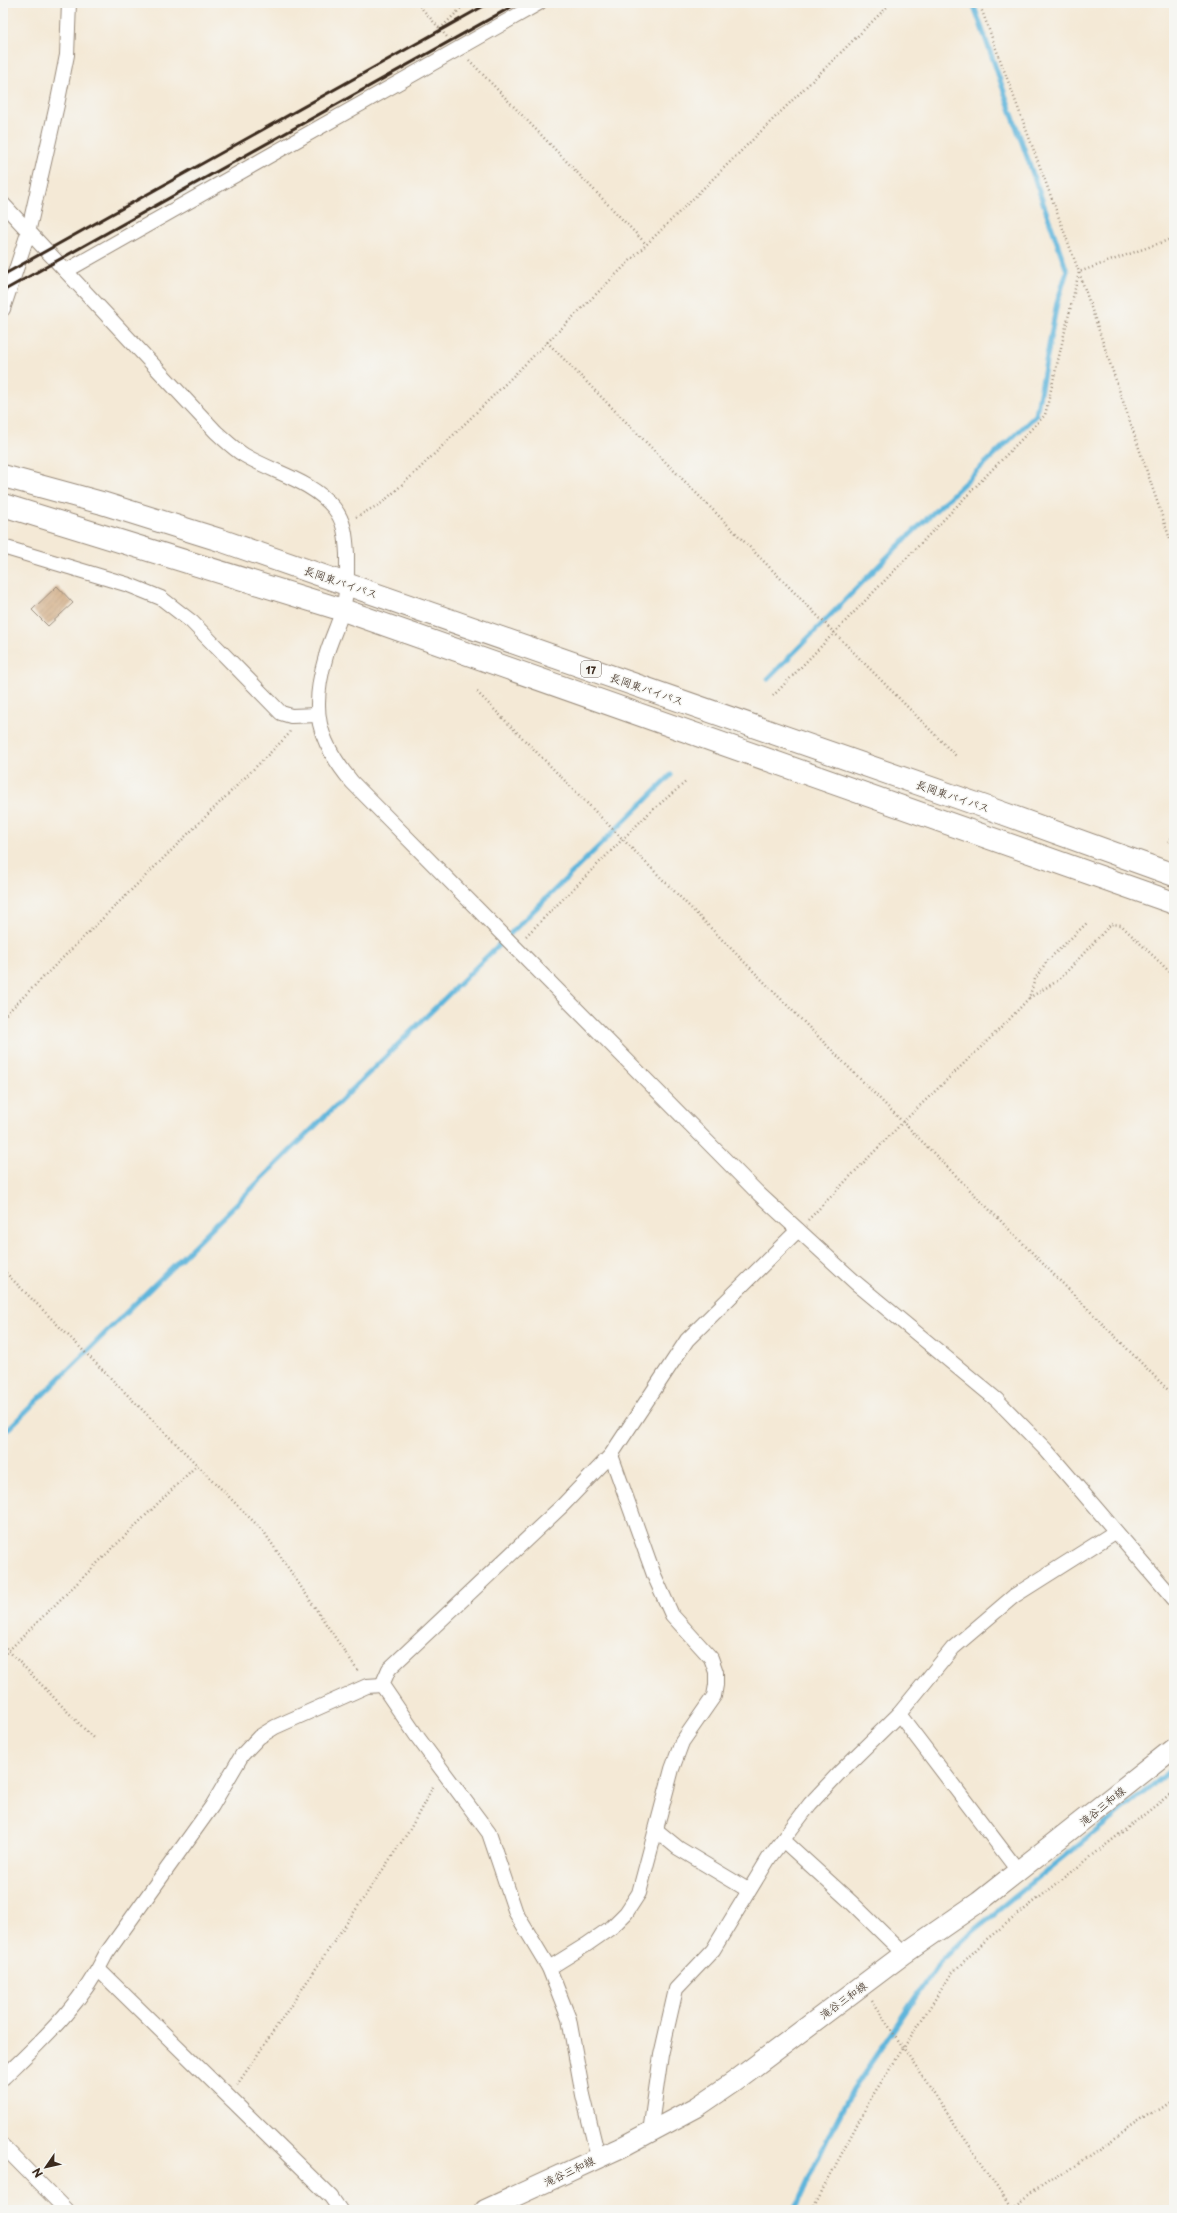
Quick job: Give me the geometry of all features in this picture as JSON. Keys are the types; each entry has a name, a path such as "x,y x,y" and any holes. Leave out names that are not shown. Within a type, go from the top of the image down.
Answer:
{"highway":[{"name":"長岡東バイパス","path":"3,476 102,504 212,538 347,584 1174,875"},
{"name":"17","path":"3,505 342,610 1174,903"}],"main road":[{"name":"滝谷三和線","path":"493,2208 650,2132 696,2107 728,2085 904,1954 1019,1872 1174,1748"}],"street":[{"path":"3,309 28,233 58,105 67,55 68,3"},
{"path":"66,271 539,3"},
{"path":"3,204 28,233 66,271 216,432 244,455 300,481 315,491 335,509 346,533 347,584 342,610 326,656 320,680 317,703 318,715 324,740 335,761 352,782 798,1230 856,1283 997,1400 1046,1450 1174,1599"},
{"path":"3,547 129,585 161,598 192,622 281,713 292,716 318,715"},
{"path":"382,1685 389,1669 562,1506 611,1455 687,1340 798,1230"},
{"path":"549,1968 586,1946 612,1927 626,1913 639,1892 672,1769 682,1742 714,1696 716,1672 711,1658 672,1615 654,1575 611,1455"},
{"path":"650,2132 661,2055 676,1989 713,1950 748,1890 810,1804 835,1777 899,1714 953,1648 1014,1596 1116,1532"},
{"path":"3,2078 65,2016 99,1970 106,1954 212,1806 242,1755 259,1737 275,1727 367,1686 382,1685"},
{"path":"382,1685 416,1735 489,1833 516,1913 549,1968 569,2019 574,2037 583,2095 598,2157"},
{"path":"899,1714 1019,1872"},
{"path":"656,1830 678,1848 748,1890"},
{"path":"783,1840 852,1903 904,1954"},
{"path":"99,1970 331,2197 340,2210"},
{"path":"3,2146 66,2210"}],"path":[{"path":"416,3 440,29 466,3"},
{"path":"343,526 382,503 437,451 891,3"},
{"path":"979,3 1079,272 1174,551"},
{"path":"458,48 646,244"},
{"path":"1079,272 1174,238"},
{"path":"773,696 1045,415 1079,272"},
{"path":"546,342 957,757"},
{"path":"477,692 1174,1396"},
{"path":"3,1017 289,734 292,716"},
{"path":"516,947 649,813 687,781"},
{"path":"1168,842 1174,836"},
{"path":"1029,998 1035,979 1047,961 1088,922"},
{"path":"798,1230 903,1122 1006,1023 1029,998 1059,980 1111,924 1121,925 1174,976"},
{"path":"3,1270 264,1532 367,1686"},
{"path":"3,1656 196,1465"},
{"path":"3,1645 94,1739"},
{"path":"228,2096 409,1831 442,1768"},
{"path":"812,2210 853,2130 903,2048 952,1973 982,1944 1174,1791"},
{"path":"862,1986 886,2024 1012,2209 1174,2098"}],"building":[{"path":"57,586 73,603 48,626 32,610"}],"waterway":[{"path":"768,679 896,548 1036,415 1057,303 1067,271 973,3"},
{"path":"3,1434 671,775"},
{"path":"794,2210 831,2131 853,2089 938,1964 974,1930 1174,1768"}],"railway":[{"path":"3,275 489,3"},
{"path":"3,291 518,3"}]}
